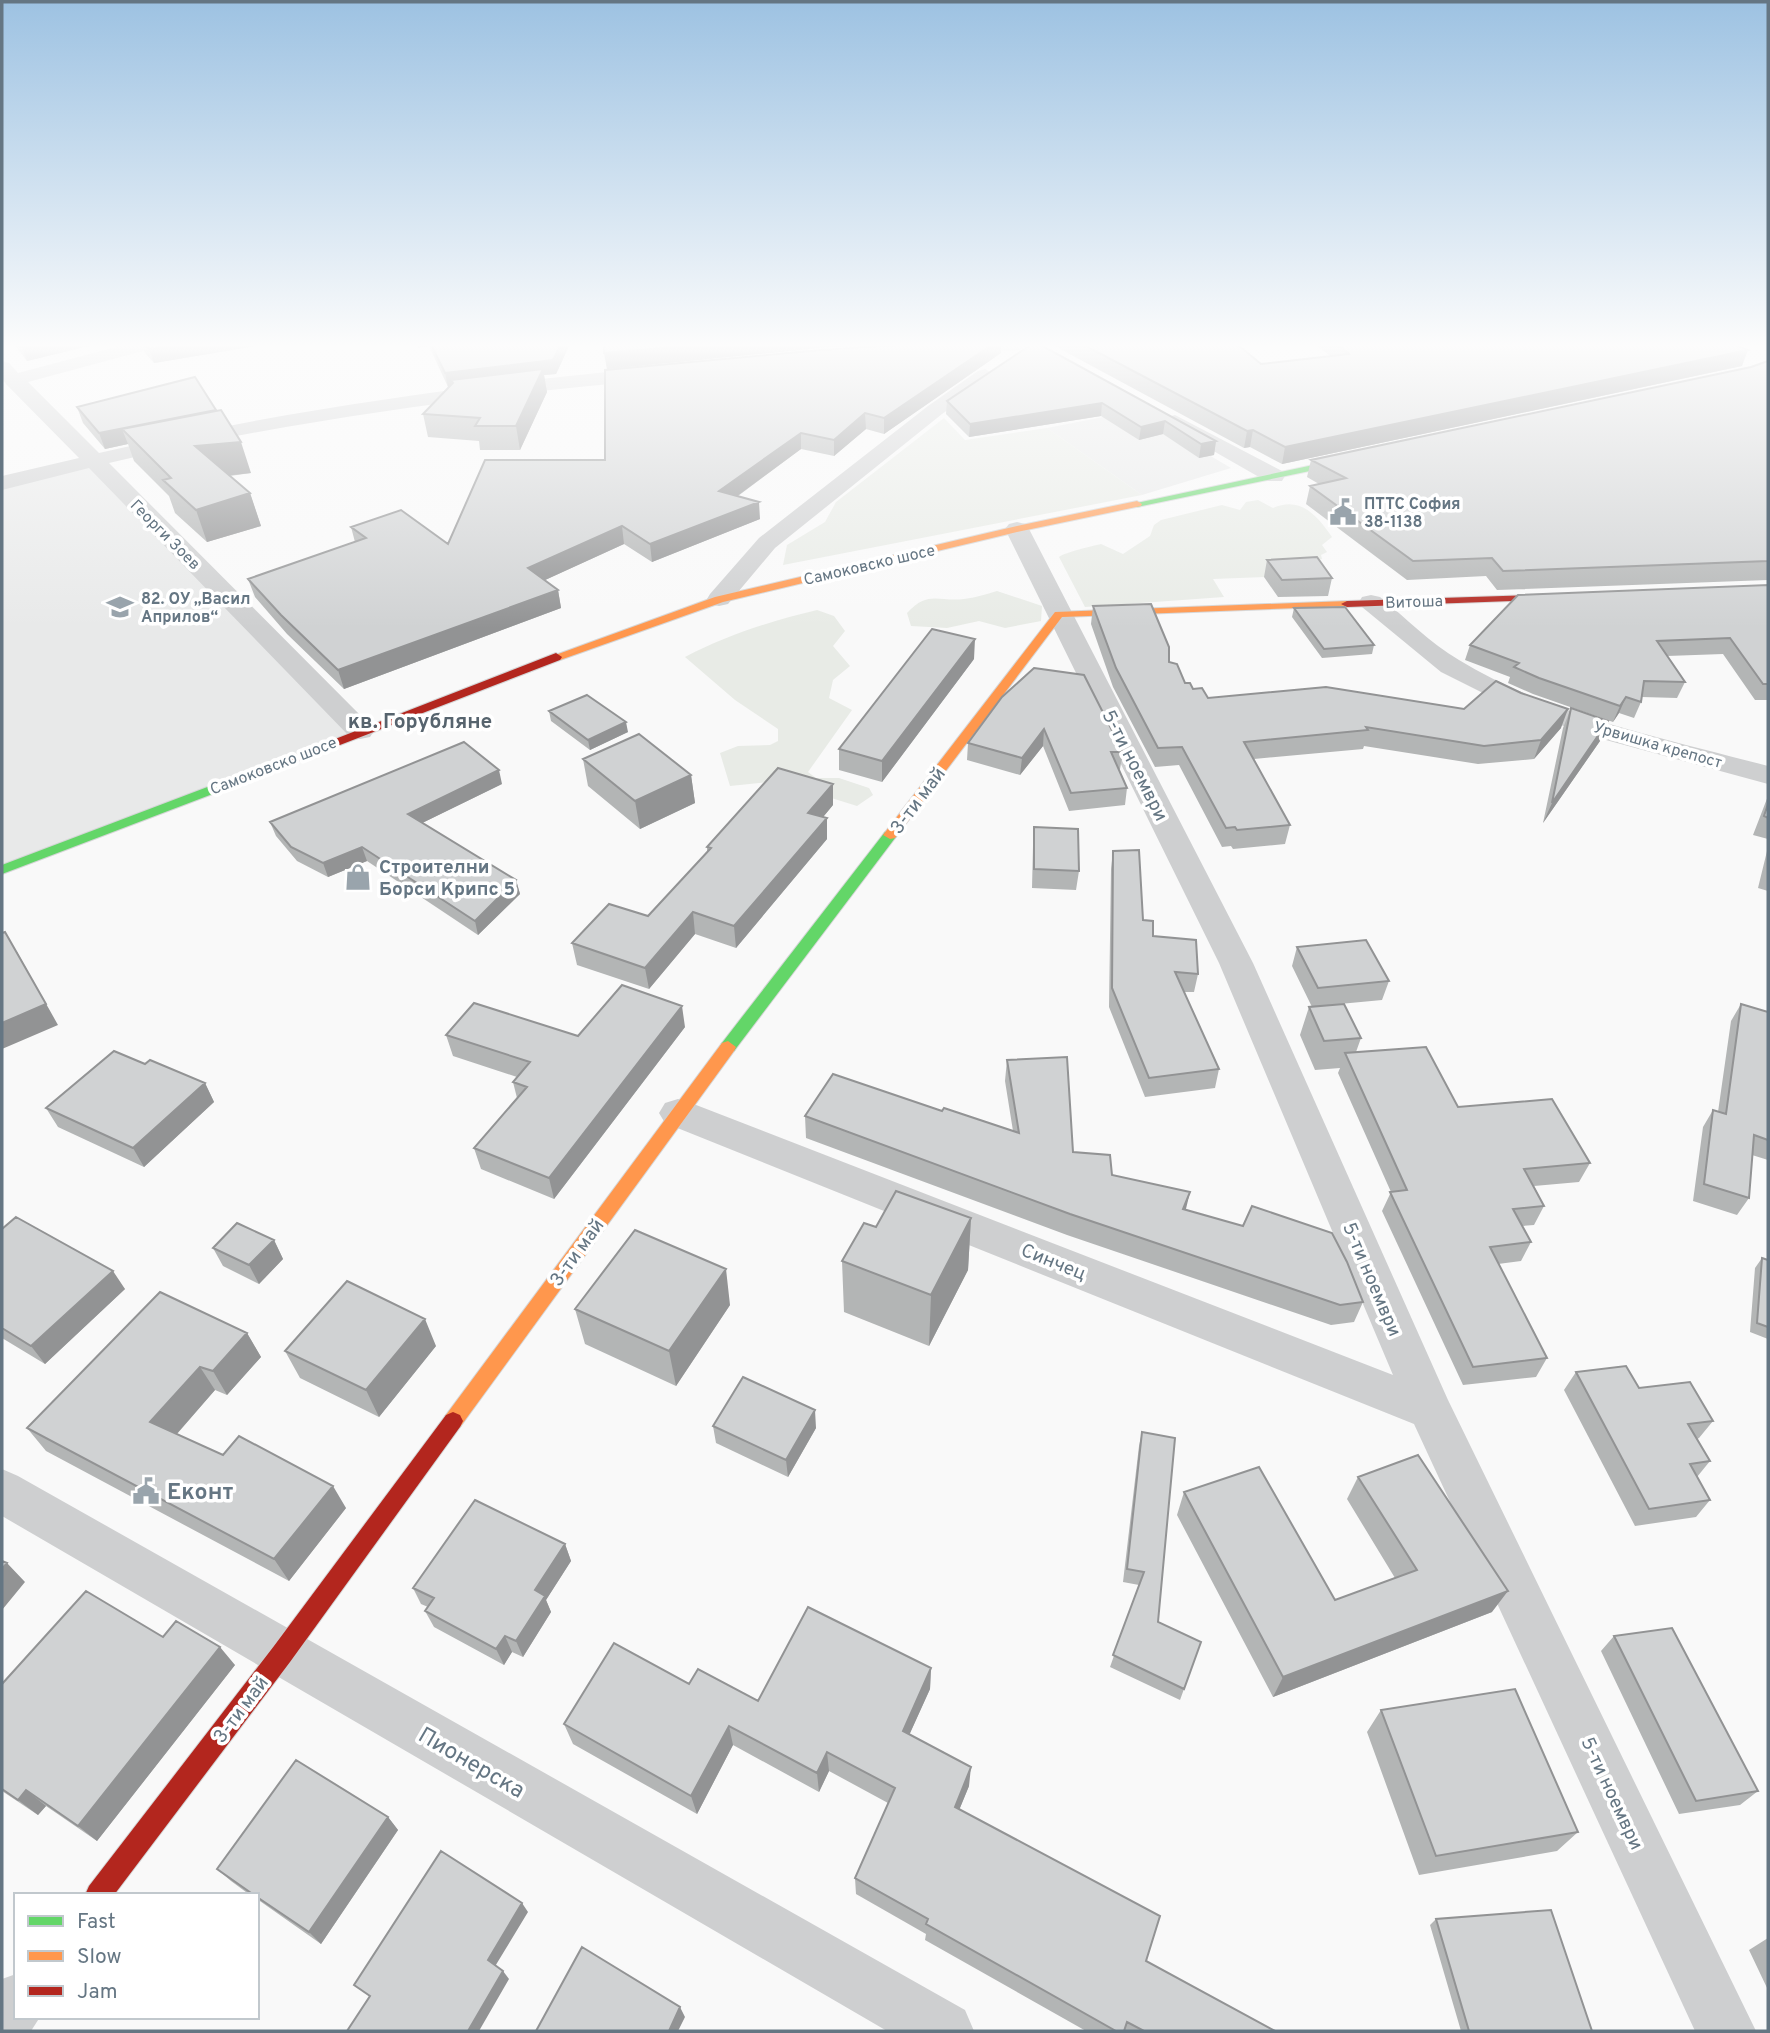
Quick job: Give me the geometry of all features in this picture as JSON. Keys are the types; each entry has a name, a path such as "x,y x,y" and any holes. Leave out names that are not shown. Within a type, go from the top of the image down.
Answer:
{"street":[{"name":"Георги Зоев","path":"72,439 360,731"},
{"path":"2,483 93,460 198,439"},
{"path":"719,599 767,542 898,439"},
{"path":"1207,439 1274,476"},
{"name":"Самоковско шосе","path":"2,870 360,731 719,599 1017,529 1375,455"},
{"name":"5-ти ноември","path":"1017,529 1236,963 1430,1410 1727,2031"},
{"name":"Витоша","path":"1059,614 1576,596"},
{"name":"Урвишка крепост","path":"1371,602 1449,665 1512,699 1602,729 1768,775"},
{"name":"3-ти май","path":"100,1893 282,1654 678,1113 1059,614"},
{"name":"Синчец","path":"678,1113 1430,1410"},
{"name":"Пионерска","path":"2,1491 282,1654 944,2031"},
{"path":"2,2022 14,2006"}],"shaded area":[{"path":"917,439 1062,439 1142,495 783,565 787,545 825,522 836,502"},
{"path":"1062,439 1181,439 1231,468 1142,495"},
{"name":"82. ОУ „Васил Априлов“","path":"93,460 360,731 2,870 2,483"},
{"path":"1258,500 1273,508 1292,504 1300,506 1320,522 1332,537 1322,545 1327,552 1321,555 1322,559 1313,561 1321,575 1213,579 1224,597 1085,607 1059,557 1101,544 1123,554 1150,536 1154,525 1161,520 1222,505 1240,510 1246,502"},
{"path":"997,591 1042,606 1041,621 1005,628 979,621 947,628 911,626 907,613 927,599 955,600"},
{"path":"817,610 834,616 845,631 833,646 850,666 833,680 829,698 852,710 808,772 816,778 839,778 869,788 873,795 857,806 777,781 730,786 720,753 738,746 770,745 778,741 778,729 735,700 685,657 750,629"}],"building":[{"path":"132,439 239,439 241,442 195,446 250,493 196,510 163,480 171,478"},
{"path":"605,439 793,439 719,491 759,502 650,544 622,526 528,568 558,590 338,670 248,579 366,538 351,527 401,510 448,544 485,460 605,460"},
{"path":"1193,439 1216,441 1201,444"},
{"path":"1270,439 1324,439 1285,447"},
{"path":"1411,439 1768,439 1768,561 1503,571 1492,558 1413,561 1310,486 1346,478 1311,460"},
{"path":"1317,557 1332,578 1282,580 1267,560"},
{"path":"1768,585 1768,684 1763,684 1730,638 1657,641 1685,682 1644,681 1641,702 1626,697 1620,706 1539,678 1514,667 1519,663 1470,645 1518,595"},
{"path":"1151,604 1169,647 1169,662 1177,664 1185,683 1190,683 1193,689 1202,688 1208,698 1326,687 1464,709 1496,681 1521,693 1568,709 1541,740 1484,746 1366,727 1368,730 1244,742 1290,825 1237,830 1235,827 1226,828 1182,747 1158,748 1116,668 1093,606"},
{"path":"1345,607 1374,645 1324,649 1294,608"},
{"path":"932,629 975,639 882,761 839,749"},
{"path":"1034,668 1084,675 1123,752 1111,752 1127,788 1071,793 1044,729 1022,758 968,743 1002,697"},
{"path":"587,695 626,722 588,740 549,711"},
{"path":"1571,708 1608,721 1552,803"},
{"path":"639,734 691,775 635,801 583,759"},
{"path":"464,742 499,770 408,814 516,880 475,921 362,847 323,863 291,847 270,822"},
{"path":"778,768 833,784 808,813 827,818 734,926 693,912 645,968 572,943 609,904 648,916 711,848 707,847"},
{"path":"1034,827 1078,829 1079,871 1034,869"},
{"path":"1139,850 1143,920 1153,921 1153,936 1196,940 1198,974 1175,972 1219,1069 1149,1078 1112,988 1113,851"},
{"path":"5,932 46,1004 2,1023 2,933"},
{"path":"1366,940 1389,981 1318,988 1297,947"},
{"path":"622,985 682,1006 549,1178 474,1148 527,1087 513,1082 530,1062 446,1035 474,1003 578,1036"},
{"path":"1344,1004 1361,1038 1324,1041 1309,1007"},
{"path":"1741,1004 1768,1012 1768,1140 1754,1135 1749,1198 1704,1184 1713,1110 1726,1114"},
{"path":"1426,1047 1458,1107 1552,1099 1590,1163 1524,1169 1544,1206 1513,1209 1531,1242 1490,1247 1547,1358 1473,1367 1390,1192 1407,1190 1345,1053"},
{"path":"114,1051 145,1064 150,1060 205,1083 133,1148 46,1108"},
{"path":"1067,1057 1073,1152 1110,1155 1112,1175 1190,1192 1183,1209 1243,1226 1252,1206 1332,1233 1363,1302 1340,1305 1070,1214 805,1116 833,1074 942,1111 944,1108 1019,1133 1007,1060"},
{"path":"896,1191 971,1218 931,1295 842,1261 864,1223 876,1227"},
{"path":"16,1217 113,1271 31,1346 2,1328 2,1229"},
{"path":"237,1223 274,1240 249,1265 213,1248"},
{"path":"635,1230 726,1269 669,1351 575,1309"},
{"path":"1762,1258 1768,1260 1768,1327 1757,1323"},
{"path":"347,1281 425,1319 366,1390 285,1351"},
{"path":"160,1292 247,1333 213,1371 200,1367 150,1422 223,1455 239,1436 333,1486 274,1559 27,1428"},
{"path":"1626,1366 1639,1388 1690,1382 1713,1421 1688,1424 1710,1461 1690,1464 1710,1500 1649,1509 1576,1372"},
{"path":"743,1377 815,1410 786,1460 713,1426"},
{"path":"1142,1432 1175,1438 1158,1622 1201,1642 1184,1689 1113,1655 1144,1572 1127,1569"},
{"path":"1418,1455 1508,1591 1283,1677 1184,1492 1259,1467 1335,1600 1417,1570 1358,1477"},
{"path":"475,1500 565,1544 535,1590 545,1596 516,1641 505,1636 496,1649 425,1611 434,1598 413,1588"},
{"path":"86,1591 163,1637 176,1621 220,1647 78,1826 26,1790 18,1800 2,1789 2,1684"},
{"path":"808,1607 931,1668 903,1731 971,1767 955,1807 1160,1916 1146,1961 1275,2031 1144,2031 1127,2022 1124,2031 1116,2031 926,1924 928,1919 855,1878 895,1788 827,1752 817,1773 729,1726 691,1796 564,1724 614,1643 689,1684 698,1669 758,1701"},
{"path":"1672,1628 1758,1791 1696,1801 1614,1636"},
{"path":"1515,1689 1578,1832 1436,1856 1381,1710"},
{"path":"296,1760 388,1817 309,1932 259,1898 259,1893 251,1893 217,1869"},
{"path":"441,1851 522,1903 488,1960 503,1971 468,2031 347,2031 370,1996 354,1985"},
{"path":"1551,1910 1592,2031 1469,2031 1436,1919"},
{"path":"582,1947 680,2007 669,2031 536,2031"}],"traffic: fast":[{"path":"1137,504 1360,458"},
{"path":"2,870 247,776"},
{"path":"728,1047 890,835"}],"traffic: slow":[{"path":"556,657 719,599 1017,529 1137,504"},
{"path":"890,835 1059,614 1347,604"},
{"path":"453,1421 728,1047"}],"traffic: jam":[{"path":"1347,604 1566,597"},
{"path":"247,776 556,657"},
{"path":"100,1893 282,1654 453,1421"}],"place":[{"name":"ПТТС София 38-1138","path":"1343,512"},
{"name":"82. ОУ „Васил Априлов“","path":"120,607"},
{"name":"Строителни Борси Крипс 5","path":"358,877"},
{"name":"Еконт","path":"146,1491"}],"district":[{"name":"кв. Горубляне","path":"420,721"}]}
